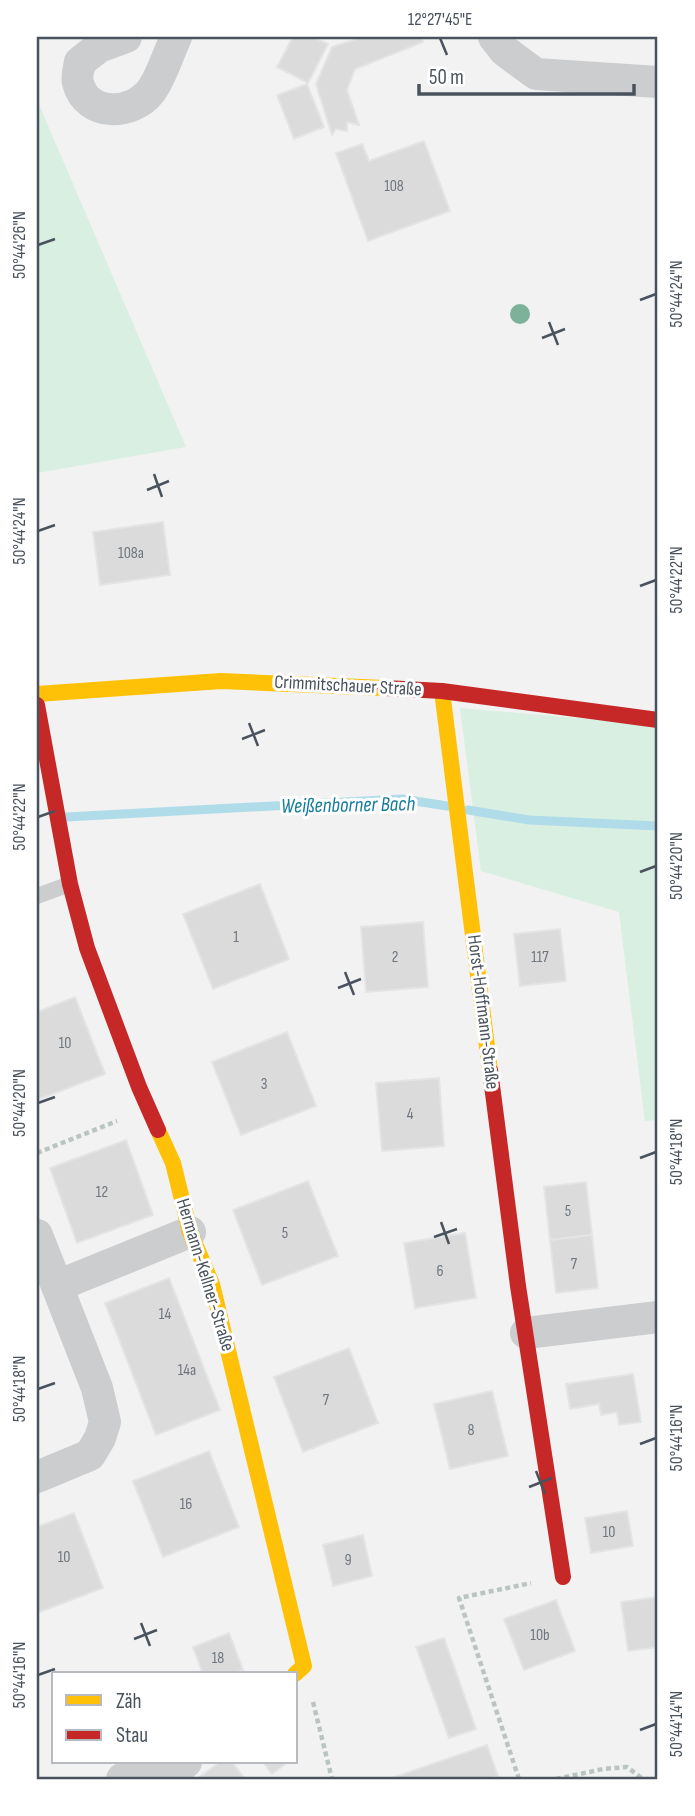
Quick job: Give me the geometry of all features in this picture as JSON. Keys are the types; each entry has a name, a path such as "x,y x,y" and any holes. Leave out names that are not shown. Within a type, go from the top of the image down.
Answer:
{"street":[{"path":"126,37 99,47 80,62 77,81 87,100 106,110 128,108 151,92 176,37"},
{"path":"494,37 505,51 536,74 658,82"},
{"name":"Crimmitschauer Straße","path":"37,694 220,681 442,691 658,720"},
{"name":"Horst-Hoffmann-Straße","path":"442,691 518,1286 562,1577"},
{"name":"Hermann-Kellner-Straße","path":"37,705 69,884 87,948 148,1108 173,1163 190,1232 212,1284 300,1670"},
{"path":"57,1286 190,1232"},
{"path":"37,1235 97,1388 105,1422 90,1455 37,1477"},
{"path":"526,1333 658,1317"},
{"path":"122,1779 171,1773 183,1764"}],"lane":[{"path":"37,896 69,884"}],"path":[{"path":"37,1153 148,1108"},
{"path":"519,1779 459,1598 562,1577"},
{"path":"300,1670 332,1779"},
{"path":"556,1779 627,1767 643,1779"}],"green space":[{"path":"37,100 186,447 37,473"},
{"path":"460,708 658,725 658,1120 645,1121 619,912 481,871"}],"building":[{"path":"293,37 313,37 328,44 308,83 277,67"},
{"path":"362,37 421,37 423,42 355,69 347,90 359,125 347,122 347,131 336,129 332,135 316,84 332,47"},
{"path":"307,84 324,127 294,139 277,95"},
{"path":"424,141 450,211 368,241 336,153 362,144 369,161"},
{"path":"163,522 170,575 100,585 93,532"},
{"path":"260,884 289,959 213,989 183,914"},
{"path":"423,922 428,987 366,992 361,927"},
{"path":"560,929 566,981 520,986 514,934"},
{"path":"75,997 105,1074 37,1100 37,1012"},
{"path":"287,1032 316,1106 241,1135 212,1062"},
{"path":"439,1078 444,1146 382,1151 376,1083"},
{"path":"126,1140 153,1215 77,1243 50,1168"},
{"path":"308,1181 338,1256 262,1285 233,1210"},
{"path":"586,1182 592,1235 550,1240 544,1187"},
{"path":"465,1233 476,1298 415,1308 404,1243"},
{"path":"592,1235 598,1288 556,1293 550,1240"},
{"path":"169,1278 220,1410 156,1435 105,1303"},
{"path":"349,1348 378,1423 303,1452 274,1377"},
{"path":"633,1374 641,1422 619,1425 617,1412 601,1415 599,1404 570,1409 566,1384"},
{"path":"492,1391 508,1456 450,1469 434,1404"},
{"path":"209,1451 239,1527 163,1557 133,1481"},
{"path":"627,1511 633,1546 591,1553 585,1518"},
{"path":"74,1513 103,1588 37,1613 37,1527"},
{"path":"363,1535 372,1576 333,1586 323,1545"},
{"path":"658,1597 658,1647 628,1651 621,1602"},
{"path":"556,1600 575,1651 524,1670 504,1619"},
{"path":"229,1633 243,1670 202,1672 193,1647"},
{"path":"444,1638 476,1729 449,1738 416,1647"},
{"path":"487,1745 498,1776 489,1779 389,1779"},
{"path":"217,1764 234,1764 245,1779 197,1779"},
{"path":"264,1764 285,1764 272,1774"}],"waterway":[{"name":"Weißenborner Bach","path":"66,817 402,799 447,806"},
{"name":"Weißenborner Bach","path":"468,810 529,820 658,826"}],"traffic: slow":[{"path":"37,694 221,681 385,688"},
{"path":"442,691 490,1070"},
{"path":"158,1130 173,1163 190,1232 212,1284 304,1666 297,1672"}],"traffic: jam":[{"path":"385,688 442,691 658,720"},
{"path":"37,705 70,884 87,948 158,1130"},
{"path":"490,1070 518,1286 563,1577"}]}
